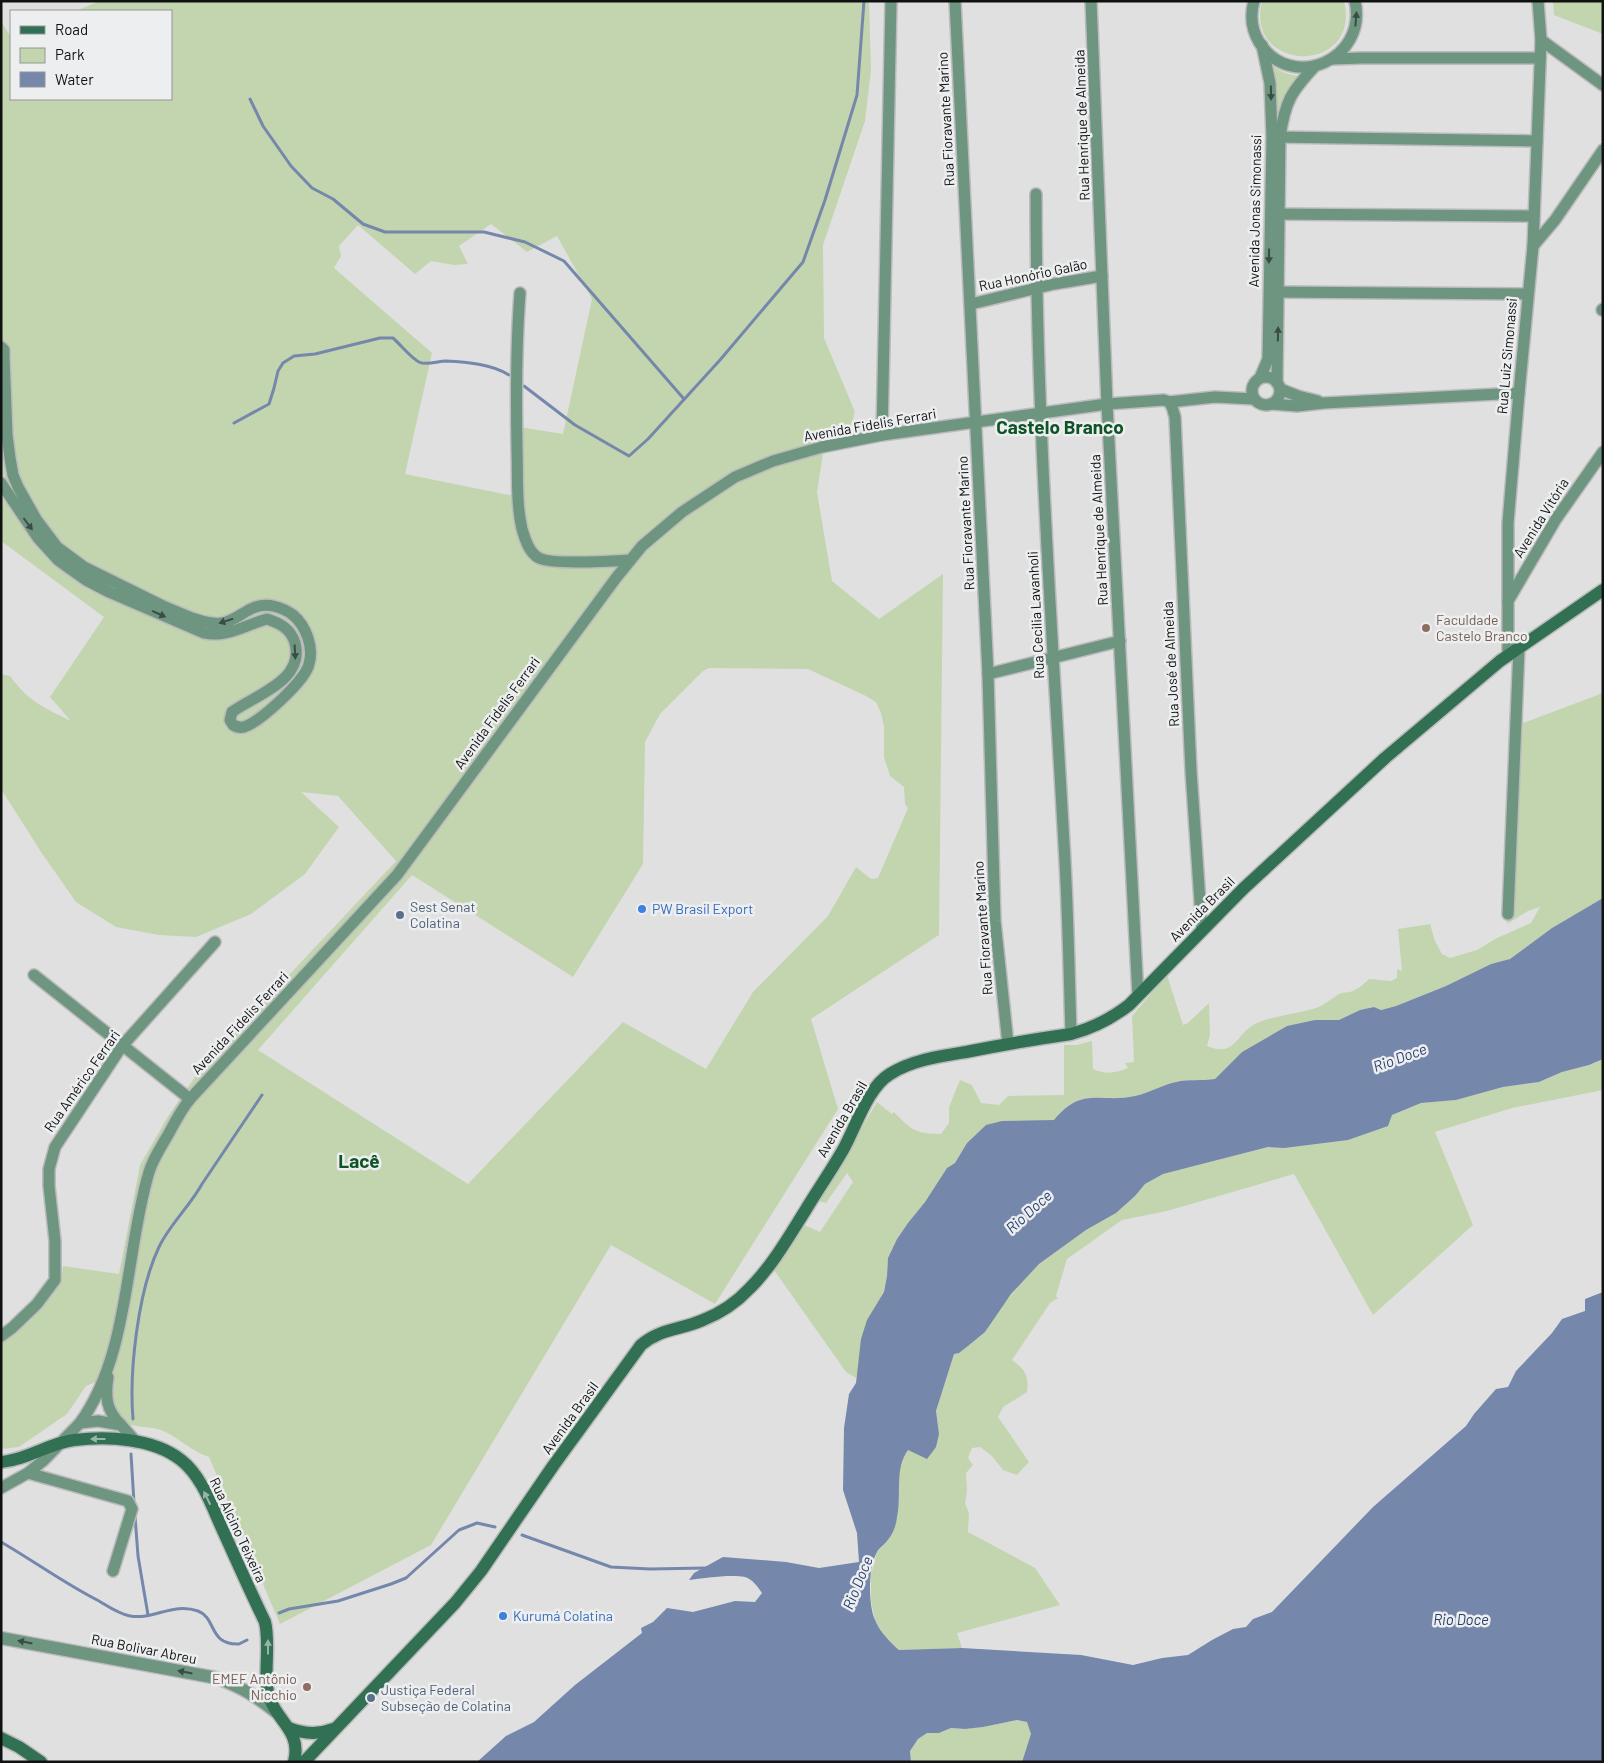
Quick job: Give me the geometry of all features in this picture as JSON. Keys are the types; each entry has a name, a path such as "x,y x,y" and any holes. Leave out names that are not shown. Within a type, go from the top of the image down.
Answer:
{"main road":[{"name":"Avenida Brasil","path":"304,1762 455,1603 481,1571 553,1466 641,1344 651,1336 702,1321 729,1307 762,1275 782,1247 843,1150 862,1111 884,1078 903,1067 931,1059 1071,1034 1110,1019 1129,1005 1243,889 1371,770 1508,656 1603,590"},
{"name":"Rua Alcino Teixeira","path":"1,1462 60,1443 97,1438 136,1442 153,1446 180,1460 198,1479 265,1622 268,1644 268,1691 276,1712"},
{"name":"Rua Bolivar Abreu","path":"276,1712 289,1728 296,1750 294,1762"},
{"path":"289,1728 298,1732 317,1734 336,1729"},
{"path":"1,1737 41,1762"}],"street":[{"name":"Rua Fioravante Marino","path":"955,1 988,674 995,921 1008,1044"},
{"name":"Rua Henrique de Almeida","path":"1091,1 1107,404 1138,996"},
{"path":"1254,1 1252,22 1257,38 1274,58 1298,67 1315,66 1332,59 1344,48 1350,41 1356,26 1355,1"},
{"name":"Rua Luiz Simonassi","path":"1508,656 1508,523 1533,246 1541,40 1538,1"},
{"path":"882,436 891,2"},
{"path":"1541,40 1603,85"},
{"path":"1350,41 1362,58"},
{"name":"Avenida Jonas Simonassi","path":"1260,378 1268,359 1273,292 1276,137 1270,83 1262,45"},
{"path":"1332,59 1540,58"},
{"name":"Avenida Jonas Simonassi","path":"1276,137 1283,113 1292,93 1315,66"},
{"path":"1276,137 1537,141"},
{"path":"1533,246 1555,220 1603,150"},
{"name":"Rua Cecilia Lavanholi","path":"1036,194 1036,289 1041,414 1052,657 1064,846 1071,1034"},
{"path":"1274,214 1534,216"},
{"name":"Rua Honório Galão","path":"971,304 1102,276"},
{"path":"1273,292 1528,294"},
{"name":"Avenida Jonas Simonassi","path":"1273,292 1279,386"},
{"path":"520,293 516,365 518,505 525,538 530,550 539,558 556,561 630,560"},
{"path":"1,346 4,350 6,458 18,487 36,519 57,547 84,567 163,606 192,618 221,623 228,622 254,607 273,606 284,609 295,617 304,628 309,645 310,663 303,677 279,702 252,724 239,728 233,725 230,720 232,712 281,682 297,659 294,641 286,627 267,619 229,633 220,635 204,634 86,580 58,560 38,538 1,483"},
{"path":"1324,402 1298,396 1279,386 1273,379 1266,377 1255,381 1251,393 1258,403 1264,405 1297,406 1324,402 1519,393"},
{"path":"1271,404 1276,401 1279,395 1279,386"},
{"name":"Avenida Fidelis Ferrari","path":"1,1488 28,1473 44,1460 80,1423 94,1403 109,1363 122,1313 135,1233 149,1170 177,1117 190,1099 397,875 535,686 642,546 682,512 735,477 796,453 853,440 1107,404 1215,397 1254,399"},
{"name":"Rua José de Almeida","path":"1166,401 1172,407 1175,417 1191,771 1202,931"},
{"name":"Avenida Vitória","path":"1507,602 1556,520 1603,452"},
{"path":"254,607 260,614 260,618 256,622"},
{"path":"988,674 1120,641"},
{"path":"1508,914 1519,648"},
{"name":"Rua Américo Ferrari","path":"1,1336 37,1304 55,1280 55,1248 49,1169 55,1147 122,1046 215,942"},
{"path":"34,975 190,1099"},
{"name":"Avenida Fidelis Ferrari","path":"109,1363 107,1402 112,1416 136,1442"},
{"path":"80,1423 98,1421 121,1425"},
{"path":"28,1473 128,1501 132,1509 114,1571"},
{"name":"Rua Bolivar Abreu","path":"1,1638 217,1678 253,1694 276,1712"}],"green space":[{"path":"100,1 869,1 871,70 865,121 823,245 824,338 855,412 849,432 823,454 817,492 832,581 879,619 943,574 939,935 811,1019 838,1109 715,1304 611,1245 431,1545 280,1624 209,1457 161,1430 131,1425 123,1421 113,1407 100,1380 86,1386 67,1414 19,1447 1,1449 1,1344 42,1308 61,1279 63,1266 119,1274 140,1165 167,1118 199,1071 396,861 338,796 301,792 339,827 305,874 251,914 196,937 159,935 116,927 76,902 41,852 1,789 1,674 10,676 37,703 71,721 50,697 104,617 1,541 1,21 10,35 10,100 172,100 172,10 78,10","holes":["491,224 527,252 557,236 592,299 563,434 513,426 519,497 405,474 432,353 334,268 341,256 339,246 358,225 415,274 431,261 454,265 468,264 459,246","709,668 808,669 876,702 884,726 884,757 890,776 904,787 905,804 908,808 878,878 871,879 856,867 828,916 753,992 706,1069 623,1022 468,1184 258,1050 412,875 573,977 643,864 645,742 660,714 703,671"]},
{"path":"1262,1 1344,1 1345,25 1336,42 1321,53 1303,56 1285,53 1270,42 1261,25"},
{"path":"1553,1 1603,1 1603,34 1554,15"},
{"path":"1270,65 1285,73 1301,77 1286,92 1275,121"},
{"path":"1603,693 1603,898 1552,928 1510,959 1491,964 1446,986 1396,1006 1380,1010 1374,1007 1360,1010 1339,1020 1287,1026 1242,1052 1215,1079 1176,1082 1140,1095 1123,1098 1083,1099 1064,1109 1054,1120 986,1125 967,1143 955,1163 947,1168 925,1202 897,1239 888,1258 884,1292 877,1305 856,1378 846,1372 774,1270 804,1225 820,1232 853,1182 847,1173 826,1203 819,1201 877,1102 892,1114 894,1112 914,1130 941,1134 949,1123 949,1107 960,1080 972,1085 981,1103 999,1105 1008,1096 1064,1095 1064,1045 1077,1045 1092,1041 1093,1069 1110,1073 1128,1068 1125,1063 1134,1062 1132,1016 1167,975 1183,1025 1188,1023 1209,1003 1210,1035 1207,1046 1224,1049 1230,1047 1244,1032 1257,1023 1319,1007 1340,993 1355,990 1369,979 1391,981 1397,978 1397,969 1402,971 1398,929 1430,924 1435,941 1442,954 1450,958 1477,950 1497,938 1531,923 1540,907 1528,911 1507,924 1523,723"},
{"path":"1603,1059 1603,1090 1512,1108 1435,1132 1473,1225 1373,1315 1294,1174 1167,1211 1122,1220 1067,1259 1056,1296 1058,1298 1050,1303 1012,1360 1027,1377 1027,1392 1003,1407 998,1417 1029,1462 1017,1475 1003,1470 992,1456 980,1447 972,1448 968,1458 973,1465 966,1473 967,1491 965,1503 969,1513 968,1532 1035,1568 1060,1605 957,1633 962,1648 899,1650 887,1640 875,1621 871,1601 871,1575 877,1552 888,1540 899,1502 899,1471 902,1459 908,1450 939,1434 936,1411 954,1353 959,1353 985,1332 999,1310 1022,1281 1039,1264 1086,1230 1116,1213 1145,1184 1163,1174 1268,1147 1284,1148 1392,1115 1421,1103 1456,1100 1503,1087 1539,1082 1562,1072"},
{"path":"1017,1720 1027,1722 1032,1734 1022,1762 911,1762 910,1751 918,1739 927,1733 939,1733 951,1728 983,1727"}],"water":[{"name":"Rio Doce","path":"1603,898 1603,1059 1562,1072 1539,1082 1503,1087 1456,1100 1421,1103 1392,1115 1388,1126 1348,1140 1284,1148 1268,1147 1163,1174 1145,1184 1116,1213 1086,1230 1039,1264 1011,1294 985,1332 959,1353 954,1354 936,1411 939,1434 936,1447 927,1459 908,1450 901,1465 896,1524 891,1536 878,1551 874,1559 870,1596 877,1624 882,1633 899,1650 962,1648 1081,1655 1133,1665 1162,1658 1188,1655 1233,1629 1246,1627 1253,1619 1272,1612 1373,1507 1466,1426 1496,1389 1508,1387 1516,1371 1552,1333 1562,1319 1585,1311 1585,1299 1603,1292 1603,1762 1022,1762 1031,1734 1027,1722 1017,1720 983,1727 951,1728 939,1733 927,1733 918,1739 910,1751 911,1762 477,1762 506,1736 534,1722 575,1685 642,1633 641,1628 653,1622 667,1608 693,1612 735,1601 755,1602 762,1593 752,1581 745,1577 725,1576 689,1580 694,1573 723,1557 786,1562 819,1568 859,1562 857,1533 843,1490 844,1428 849,1394 856,1383 861,1339 867,1320 884,1292 888,1258 897,1239 925,1202 947,1168 955,1163 967,1143 986,1125 1002,1121 1054,1120 1064,1109 1083,1099 1123,1098 1140,1095 1176,1082 1215,1079 1242,1052 1287,1026 1315,1020 1339,1020 1360,1010 1374,1007 1381,1010 1446,986 1491,964 1510,959 1552,928"}],"waterway":[{"path":"524,386 575,425 629,456 648,439 720,360 803,262 825,200 857,95 864,1"},
{"path":"250,99 263,126 291,166 312,188 333,199 363,224 385,232 484,232 525,242 564,261 684,399"},
{"path":"234,423 269,404 278,371 283,363 294,356 315,354 380,338 393,338 412,357 422,363 446,361 470,363 495,368 509,375"},
{"path":"133,1419 132,1378 140,1308 159,1247 262,1095"},
{"path":"131,1454 134,1503"},
{"path":"135,1516 138,1556 148,1615"},
{"path":"279,1613 289,1609 338,1601 391,1584 406,1578 459,1530 477,1523 495,1527"},
{"path":"522,1535 611,1567 650,1569 706,1568"},
{"path":"1,1542 122,1614 139,1617 172,1610 189,1609 204,1614 217,1636 222,1640 239,1644 247,1640"}],"place":[{"name":"Faculdade Castelo Branco","path":"1426,628"},
{"name":"PW Brasil Export","path":"642,909"},
{"name":"Sest Senat Colatina","path":"400,915"},
{"name":"Kurumá Colatina","path":"503,1616"},
{"name":"EMEF Antônio Nicchio","path":"307,1687"},
{"name":"Justiça Federal Subseção de Colatina","path":"371,1698"}],"district":[{"name":"Castelo Branco","path":"1060,427"},
{"name":"Lacê","path":"359,1161"}]}
